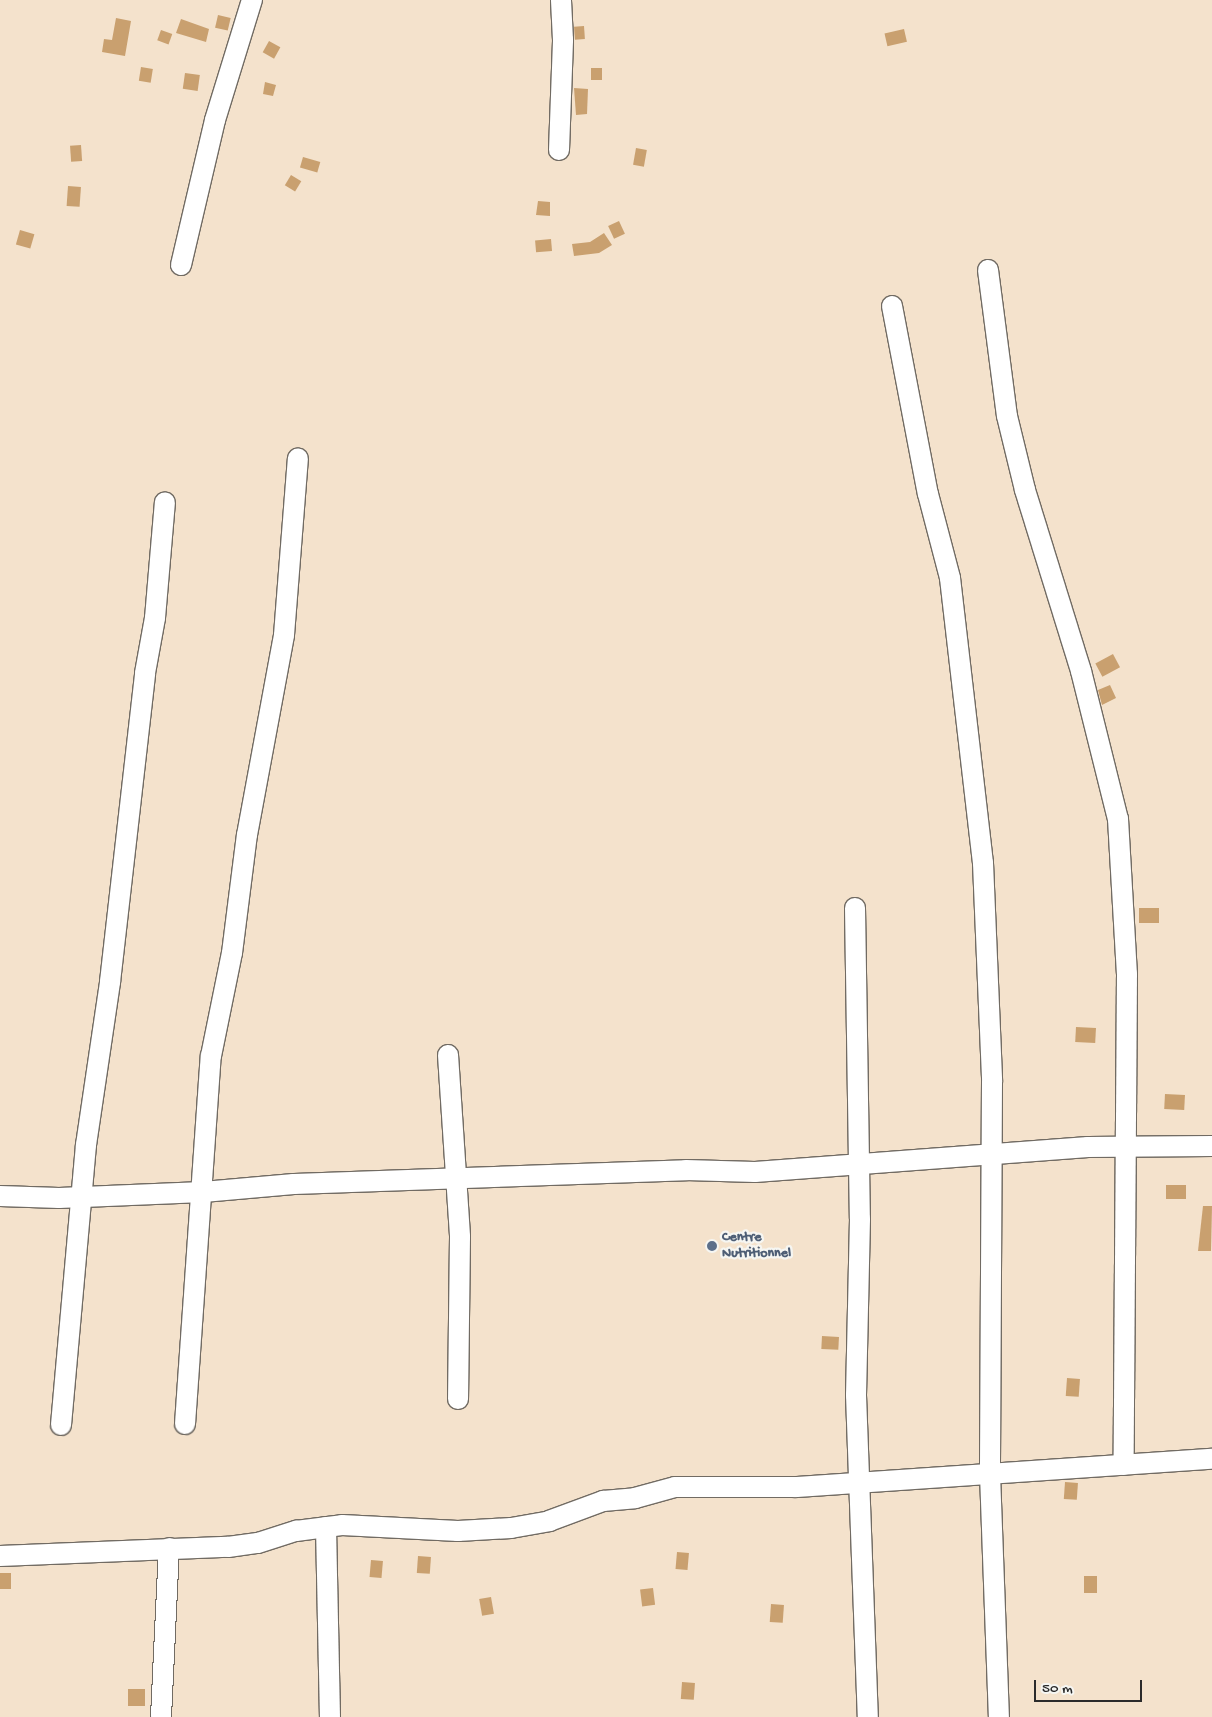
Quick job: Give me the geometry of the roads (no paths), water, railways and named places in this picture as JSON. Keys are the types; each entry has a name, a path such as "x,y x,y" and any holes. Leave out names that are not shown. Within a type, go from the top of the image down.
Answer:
{"street":[{"path":"181,265 216,120 252,0"},
{"path":"559,150 563,40 561,0"},
{"path":"988,270 1007,416 1026,490 1081,671 1118,819 1127,974 1128,1145 1124,1465"},
{"path":"892,306 928,494 950,578 983,863 992,1155 990,1474 999,1717"},
{"path":"185,1424 188,1344 203,1192 211,1056 232,953 249,825 284,635 298,459"},
{"path":"61,1425 84,1196 86,1145 110,982 145,673 155,618 165,502"},
{"path":"855,908 859,1163 856,1368 858,1484 868,1717"},
{"path":"448,1055 458,1180 458,1400"},
{"path":"0,1196 84,1196 203,1192 294,1184 458,1180 686,1170 755,1172 1128,1145 1212,1146"},
{"path":"0,1556 228,1547 326,1527 458,1531 512,1528 549,1521 602,1501 635,1498 675,1487 716,1490 858,1484 1212,1459"},
{"path":"326,1527 330,1717"},
{"path":"161,1717 169,1548"}],"place":[{"name":"Centre Nutritionnel","path":"712,1246"}]}
